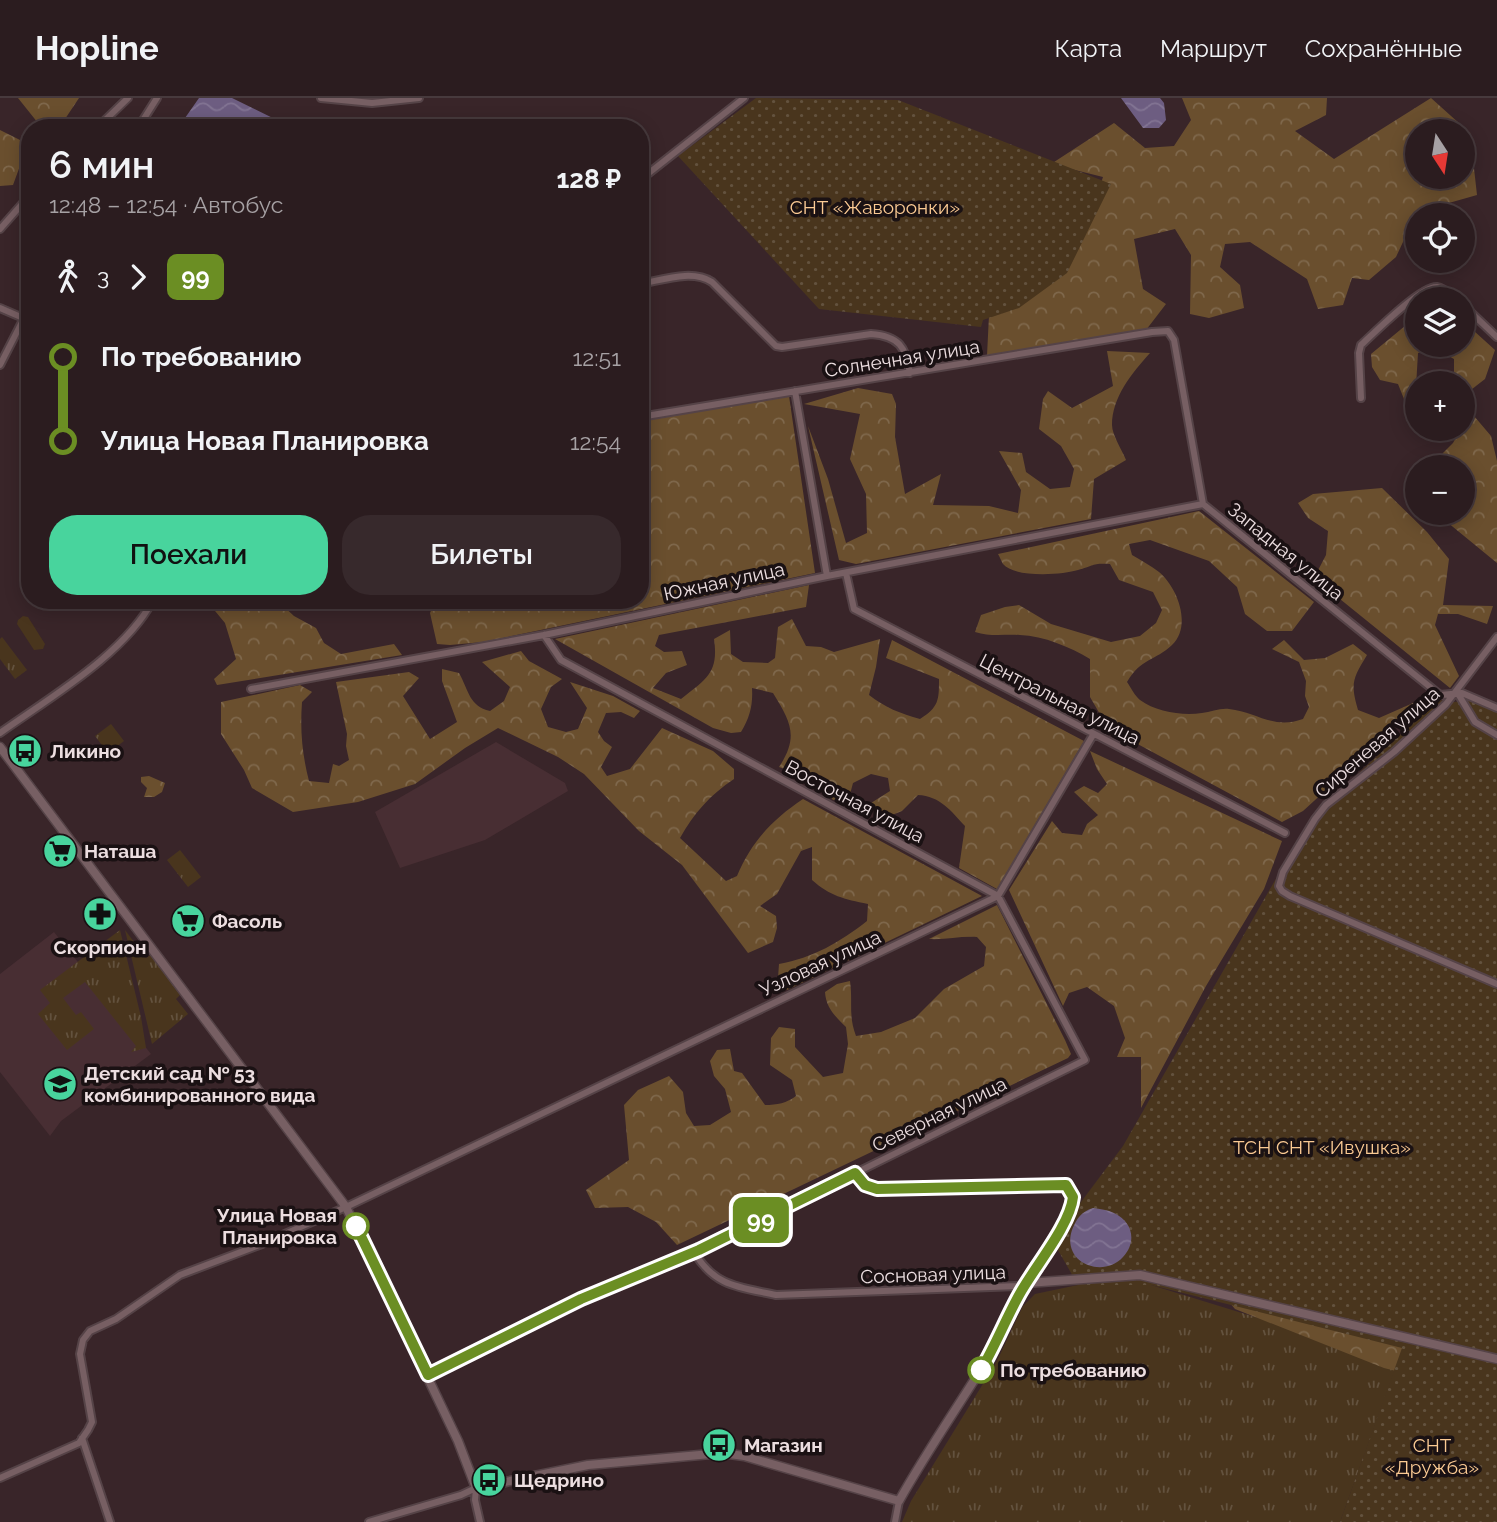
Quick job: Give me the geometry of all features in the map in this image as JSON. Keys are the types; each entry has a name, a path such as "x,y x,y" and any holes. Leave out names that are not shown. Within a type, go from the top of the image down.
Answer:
{"street":[{"path":"106,119 128,98"},
{"path":"144,119 157,98"},
{"path":"321,98 372,103 419,98"},
{"path":"649,173 744,98"},
{"path":"0,229 21,205"},
{"path":"649,283 695,275 704,277 776,346 871,334 882,335 893,339 907,353 910,373"},
{"path":"1361,398 1361,345 1405,305"},
{"path":"0,307 21,318"},
{"path":"1475,316 1497,337"},
{"path":"0,365 21,329"},
{"name":"Солнечная улица","path":"649,415 1168,331"},
{"name":"Западная улица","path":"1168,331 1174,340 1203,504 1440,695 1457,692 1497,708"},
{"path":"795,391 827,576"},
{"name":"Южная улица","path":"251,689 544,635 827,576 1203,504"},
{"name":"Центральная улица","path":"846,573 854,610 1285,833"},
{"path":"0,733 95,664 134,629 147,609"},
{"name":"Восточная улица","path":"544,635 561,660 998,896"},
{"name":"Сиреневая улица","path":"1497,637 1457,692 1394,752 1326,805 1283,872 1280,889 1290,896 1497,984"},
{"path":"1457,692 1475,722 1497,735"},
{"path":"998,896 1093,735"},
{"path":"0,747 346,1207 469,1465 476,1488 475,1500 480,1522"},
{"name":"Северная улица","path":"428,1375 581,1299 694,1252 1085,1060 998,896"},
{"name":"Узловая улица","path":"346,1207 998,896"},
{"name":"Сосновая улица","path":"694,1252 714,1278 738,1287 776,1295 986,1289 1027,1283 1070,1210 1073,1197 1066,1185 877,1189 865,1185 855,1173"},
{"path":"0,1478 51,1458 79,1443 92,1422 80,1354 83,1340 90,1331 116,1319 180,1275 262,1244 346,1207"},
{"path":"895,1522 899,1501 919,1464 995,1346 1017,1297 1027,1283 1140,1275 1497,1359"},
{"path":"82,1438 110,1522"},
{"path":"369,1522 461,1495 476,1488 588,1465 722,1453 744,1456 899,1501"}],"shaded area":[{"path":"496,742 565,783 568,791 485,840 400,868 375,812"},
{"path":"54,932 151,1054 61,1121 50,1136 0,1072 0,974"}],"green space":[{"path":"18,98 79,98 65,119 35,119"},
{"name":"СНТ «Жаворонки»","path":"756,98 898,100 1111,184 1067,273 1019,308 983,320 981,327 819,309 678,156"},
{"path":"1182,98 1327,98 1326,115 1295,131 1334,159 1431,98 1454,119 1405,119 1405,189 1475,189 1475,177 1477,195 1449,203 1405,203 1405,238 1396,257 1369,280 1352,278 1343,305 1318,309 1307,279 1250,242 1225,244 1220,267 1240,285 1244,308 1209,318 1190,314 1191,255 1175,229 1134,239 1143,289 1166,304 1146,330 987,356 989,315 1089,219 1103,177 1051,164 1114,123 1145,148 1174,146 1191,120"},
{"path":"0,130 21,140 21,163 13,185 0,186"},
{"path":"1405,326 1405,357 1418,357 1417,371 1405,371 1405,402 1398,384 1380,380 1372,367 1371,354"},
{"path":"1475,332 1495,350 1485,379 1475,387 1475,371 1454,371 1454,359 1450,357 1475,357"},
{"path":"1107,351 1150,353 1130,377 1115,405 1112,429 1126,460 1094,479 1091,519 856,564 839,560 808,426 828,479 846,543 867,533 866,494 850,459 860,414 804,404 858,388 892,394 896,404 895,437 905,494 941,474 933,505 989,506 1018,513 1021,490 999,451 1022,453 1026,472 1050,489 1070,487 1074,469 1061,446 1039,429 1043,399 1048,391 1072,408 1113,386"},
{"path":"789,396 815,573 649,608 649,420"},
{"path":"1475,417 1491,436 1497,461 1497,563 1451,525 1475,525 1475,455 1441,455 1453,443 1475,441"},
{"path":"1382,488 1405,510 1405,525 1420,525 1449,559 1443,605 1493,606 1487,624 1458,614 1438,614 1435,625 1459,676 1450,688 1314,578 1326,555 1328,531 1308,518 1298,503 1313,494"},
{"path":"1199,511 1314,602 1292,631 1267,631 1245,614 1237,587 1209,561 1150,540 1129,544 1132,555 1156,570 1172,587 1182,618 1178,637 1172,645 1138,668 1127,682 1140,700 1154,708 1178,713 1195,714 1226,709 1274,721 1292,722 1303,719 1309,707 1305,696 1306,681 1299,662 1272,649 1284,640 1304,660 1325,658 1353,644 1367,655 1354,681 1358,710 1379,718 1429,696 1303,811 1282,822 1108,728 1090,697 1090,659 1065,646 1038,637 975,632 981,615 1019,605 1051,624 1111,642 1140,636 1156,623 1162,610 1153,592 1119,580 1110,564 1039,574 1018,572 1009,568 1003,564 998,554"},
{"path":"809,585 806,607 659,635 655,646 664,652 682,651 687,665 666,673 653,688 681,699 709,674 714,660 714,639 730,630 731,654 743,662 768,663 775,658 778,627 792,619 806,646 821,647 834,652 880,639 869,695 899,712 920,719 931,711 937,702 939,679 886,658 892,640 1084,741 997,889 959,868 965,826 939,801 918,795 902,811 887,817 871,803 890,791 888,778 871,774 853,783 849,798 833,800 819,781 779,767 791,738 788,721 773,693 752,688 747,721 741,732 731,733 713,728 555,639"},
{"path":"213,609 286,609 316,628 324,643 341,654 394,644 402,655 217,685 214,679 236,659 225,623"},
{"path":"432,609 642,609 483,642 450,645 437,644 430,613"},
{"path":"23,616 28,617 45,644 43,649 34,650 17,624"},
{"path":"2,637 27,670 15,679 0,659"},
{"path":"521,651 529,661 562,679 551,687 541,709 548,727 566,732 578,729 587,708 570,682 613,696 640,711 634,718 621,712 606,713 598,732 612,747 601,767 607,776 630,769 662,728 713,751 734,769 734,779 703,805 680,838 726,881 737,876 749,852 764,832 803,799 982,896 787,990 778,978 779,964 826,948 867,921 868,904 838,896 812,880 812,847 801,851 777,894 760,906 776,916 777,928 773,942 748,953 682,865 639,831 584,774 558,757 498,728 415,784 358,802 293,812 252,788 221,734 221,702 300,685 312,692 302,702 301,712 303,752 309,781 329,783 333,764 339,766 349,760 347,734 336,682 409,672 419,678 403,696 430,739 457,722 442,681 442,669 459,673 474,702 490,711 504,701 510,687 482,662"},
{"name":"ТСН СНТ «Ивушка»","path":"1468,699 1497,712 1497,1522 1340,1522 1402,1348 1151,1285 1078,1285 1055,1245 1078,1206 1123,1146 1306,826 1323,806 1438,700 1455,702"},
{"path":"111,724 124,741 108,753 95,736"},
{"path":"1090,751 1282,841 1264,889 1206,986 1141,1108 1141,1057 1117,1057 1125,1038 1114,1006 1087,987 1069,993 1063,1006 1009,890 1052,821 1062,833 1082,835 1087,824 1098,815 1074,792 1084,786 1098,793 1107,784"},
{"path":"149,776 165,783 162,792 154,797 144,797 147,788 141,782 141,777"},
{"path":"180,850 201,877 188,887 167,860"},
{"path":"997,905 1065,1040 1071,1054 1068,1058 677,1245 656,1222 628,1207 595,1208 586,1190 629,1160 624,1105 638,1090 669,1076 683,1092 686,1113 694,1126 710,1125 731,1112 725,1089 714,1076 710,1061 717,1050 730,1049 734,1071 742,1073 765,1105 789,1100 796,1096 792,1080 770,1065 771,1038 779,1027 795,1029 795,1047 823,1077 843,1073 848,1044 846,1027 829,1007 825,992 837,984 850,981 851,1015 856,1036 881,1032 915,1018 944,989 984,966 986,947 977,937 929,939"},
{"path":"120,930 146,1048 131,1052 136,1046 85,982 63,998 76,1015 81,1012 94,1029 67,1050 38,1014 50,1003 40,990"},
{"path":"125,930 146,958 151,955 180,995 176,999 188,1014 152,1044"},
{"path":"1078,1285 1151,1285 1398,1361 1340,1522 902,1522 911,1501 997,1361 1023,1306 1035,1294"},
{"path":"1230,1303 1426,1349 1408,1374 1384,1368 1235,1309"}],"water":[{"path":"199,98 232,98 275,119 184,119"},
{"path":"1121,98 1160,98 1164,103 1166,120 1159,128 1143,128"},
{"path":"1093,1208 1109,1211 1120,1217 1131,1233 1130,1245 1123,1257 1115,1264 1105,1267 1095,1267 1078,1259 1070,1242 1078,1219 1085,1211"}],"bus line":[{"name":"99","path":"356,1226 428,1375 581,1299 699,1250 855,1173 865,1185 877,1189 1061,1183 1066,1185 1073,1197 1070,1210 1017,1297 981,1370"}],"place":[{"name":"Ликино","path":"25,751"},
{"name":"Наташа","path":"60,851"},
{"name":"Скорпион","path":"100,914"},
{"name":"Фасоль","path":"188,921"},
{"name":"Детский сад № 53 комбинированного вида","path":"60,1084"},
{"name":"Улица Новая Планировка","path":"356,1226"},
{"name":"По требованию","path":"981,1370"},
{"name":"Магазин","path":"719,1445"},
{"name":"Щедрино","path":"489,1480"}],"park label":[{"name":"СНТ «Дружба»","path":"1432,1456"}]}
